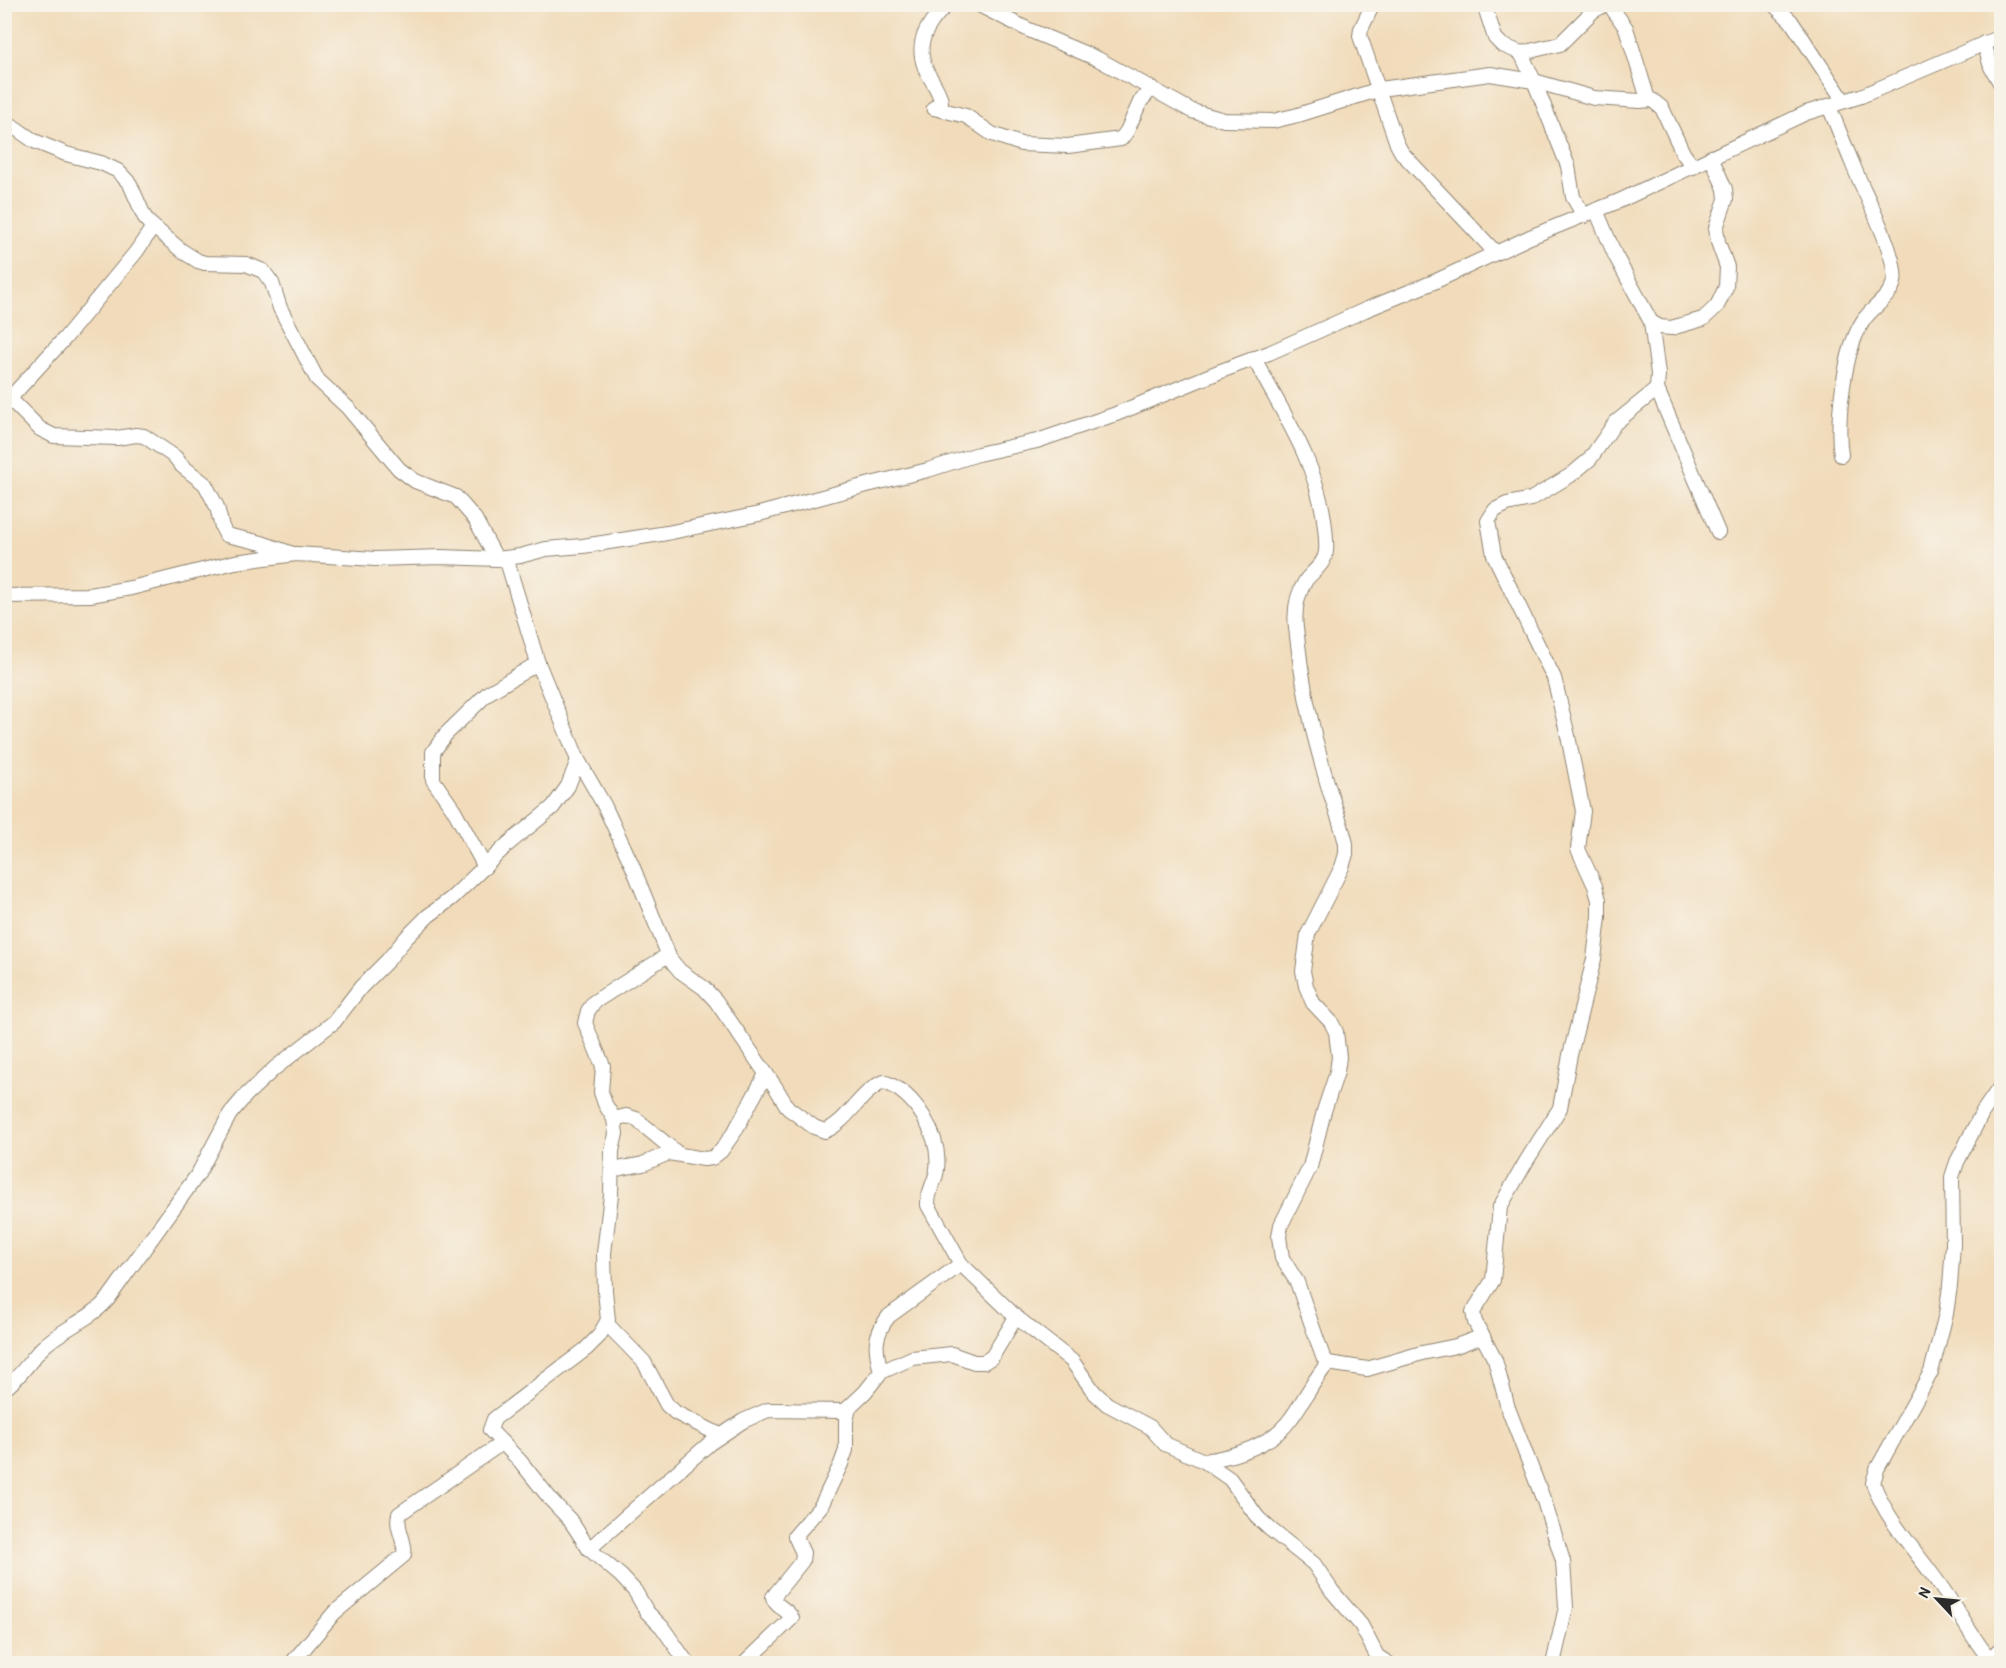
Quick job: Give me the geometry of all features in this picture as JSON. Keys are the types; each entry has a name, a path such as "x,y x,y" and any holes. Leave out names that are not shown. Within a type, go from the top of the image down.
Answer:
{"street":[{"path":"946,4 930,24 920,50 922,61 940,97 941,102 934,108 966,116 1005,140 1041,146 1068,146 1120,139 1127,131 1137,106 1151,89"},
{"path":"977,4 1098,59 1192,111 1224,120 1273,120 1365,95 1382,96 1490,74 1534,81 1594,98 1640,101 1648,99 1656,102 1662,108 1683,153 1693,167"},
{"path":"1373,4 1360,36 1402,153 1496,253"},
{"path":"1484,4 1495,38 1502,45 1521,53 1560,44 1593,11 1607,4 1626,28 1648,99"},
{"path":"1773,4 1791,21 1844,101"},
{"path":"4,596 90,595 131,588 235,562 296,554 375,559 501,558 546,549 583,546 759,514 928,470 978,454 1037,441 1126,410 1254,358 1437,281 1806,114 1861,96 2001,36"},
{"path":"1984,44 1991,67 2001,86"},
{"path":"1521,53 1568,166 1573,197 1590,213 1651,322 1658,374 1657,389 1718,532"},
{"path":"1829,106 1885,237 1894,278 1889,292 1864,318 1853,343 1838,426 1841,455"},
{"path":"4,120 34,141 66,154 101,163 118,171 130,184 144,216 153,227 190,258 204,263 246,264 263,271 273,286 279,308 317,379 348,408 399,469 415,481 456,497 475,519 501,558 538,663 578,760 604,805 623,845 668,955 680,971 704,988 716,1000 788,1108 814,1127 825,1131 836,1126 877,1084 884,1082 893,1085 908,1097 921,1113 930,1131 935,1149 938,1166 928,1205 961,1264 1016,1317 1072,1361 1094,1392 1107,1404 1150,1427 1165,1444 1203,1461 1230,1479 1258,1518 1314,1564 1332,1591 1361,1625 1377,1656 1389,1664"},
{"path":"1651,322 1659,327 1671,328 1703,319 1717,306 1726,287 1727,267 1718,242 1716,228 1726,199 1725,189 1711,157"},
{"path":"153,227 136,252 65,338 8,395 40,429 54,436 117,438 144,436 175,457 182,466 205,484 217,507 226,535 296,554"},
{"path":"1254,358 1268,386 1288,417 1306,457 1316,482 1325,528 1325,558 1307,580 1298,598 1296,627 1316,741 1344,832 1346,854 1308,934 1303,971 1306,986 1313,1003 1331,1022 1336,1032 1339,1058 1310,1167 1281,1225 1279,1237 1282,1258 1297,1282 1323,1357 1328,1363 1367,1369 1456,1346 1483,1336"},
{"path":"1553,1664 1566,1607 1563,1561 1544,1501 1508,1408 1495,1360 1474,1322 1473,1312 1493,1280 1500,1207 1560,1108 1572,1047 1592,968 1599,900 1578,849 1583,812 1554,678 1494,555 1488,521 1495,510 1507,504 1531,499 1571,475 1590,459 1615,423 1657,389"},
{"path":"485,867 454,810 433,780 433,752 446,734 488,693 538,663"},
{"path":"4,1389 21,1376 44,1347 92,1315 108,1299 198,1174 230,1114 257,1083 334,1022 361,987 406,938 508,844 553,807 568,786 578,760"},
{"path":"668,955 594,1002 585,1023 603,1065 602,1097 614,1119 616,1134 612,1151 611,1195 604,1253 607,1324 586,1349 494,1419 490,1430 520,1461 570,1520 589,1549 635,1591 647,1612 662,1627 688,1664"},
{"path":"612,1170 644,1164 663,1155 677,1153 704,1159 712,1158 721,1151 735,1131 766,1074"},
{"path":"2001,1084 1982,1113 1952,1177 1953,1245 1950,1286 1946,1314 1931,1372 1877,1469 1873,1483 1884,1509 1992,1661 2001,1647"},
{"path":"614,1119 626,1116 636,1119 677,1153"},
{"path":"881,1372 876,1342 884,1322 961,1264"},
{"path":"744,1664 792,1618 776,1603 773,1597 802,1561 803,1553 795,1536 821,1506 841,1464 846,1450 846,1421 849,1408 881,1372 912,1358 952,1354 974,1362 984,1362 992,1357 1016,1317"},
{"path":"607,1324 644,1362 668,1405 676,1413 720,1435"},
{"path":"1203,1461 1224,1458 1277,1435 1291,1419 1318,1374 1328,1363"},
{"path":"589,1549 720,1435 743,1421 768,1410 834,1412 849,1408"},
{"path":"291,1664 341,1606 401,1559 405,1549 401,1539 399,1514 502,1443"}]}
